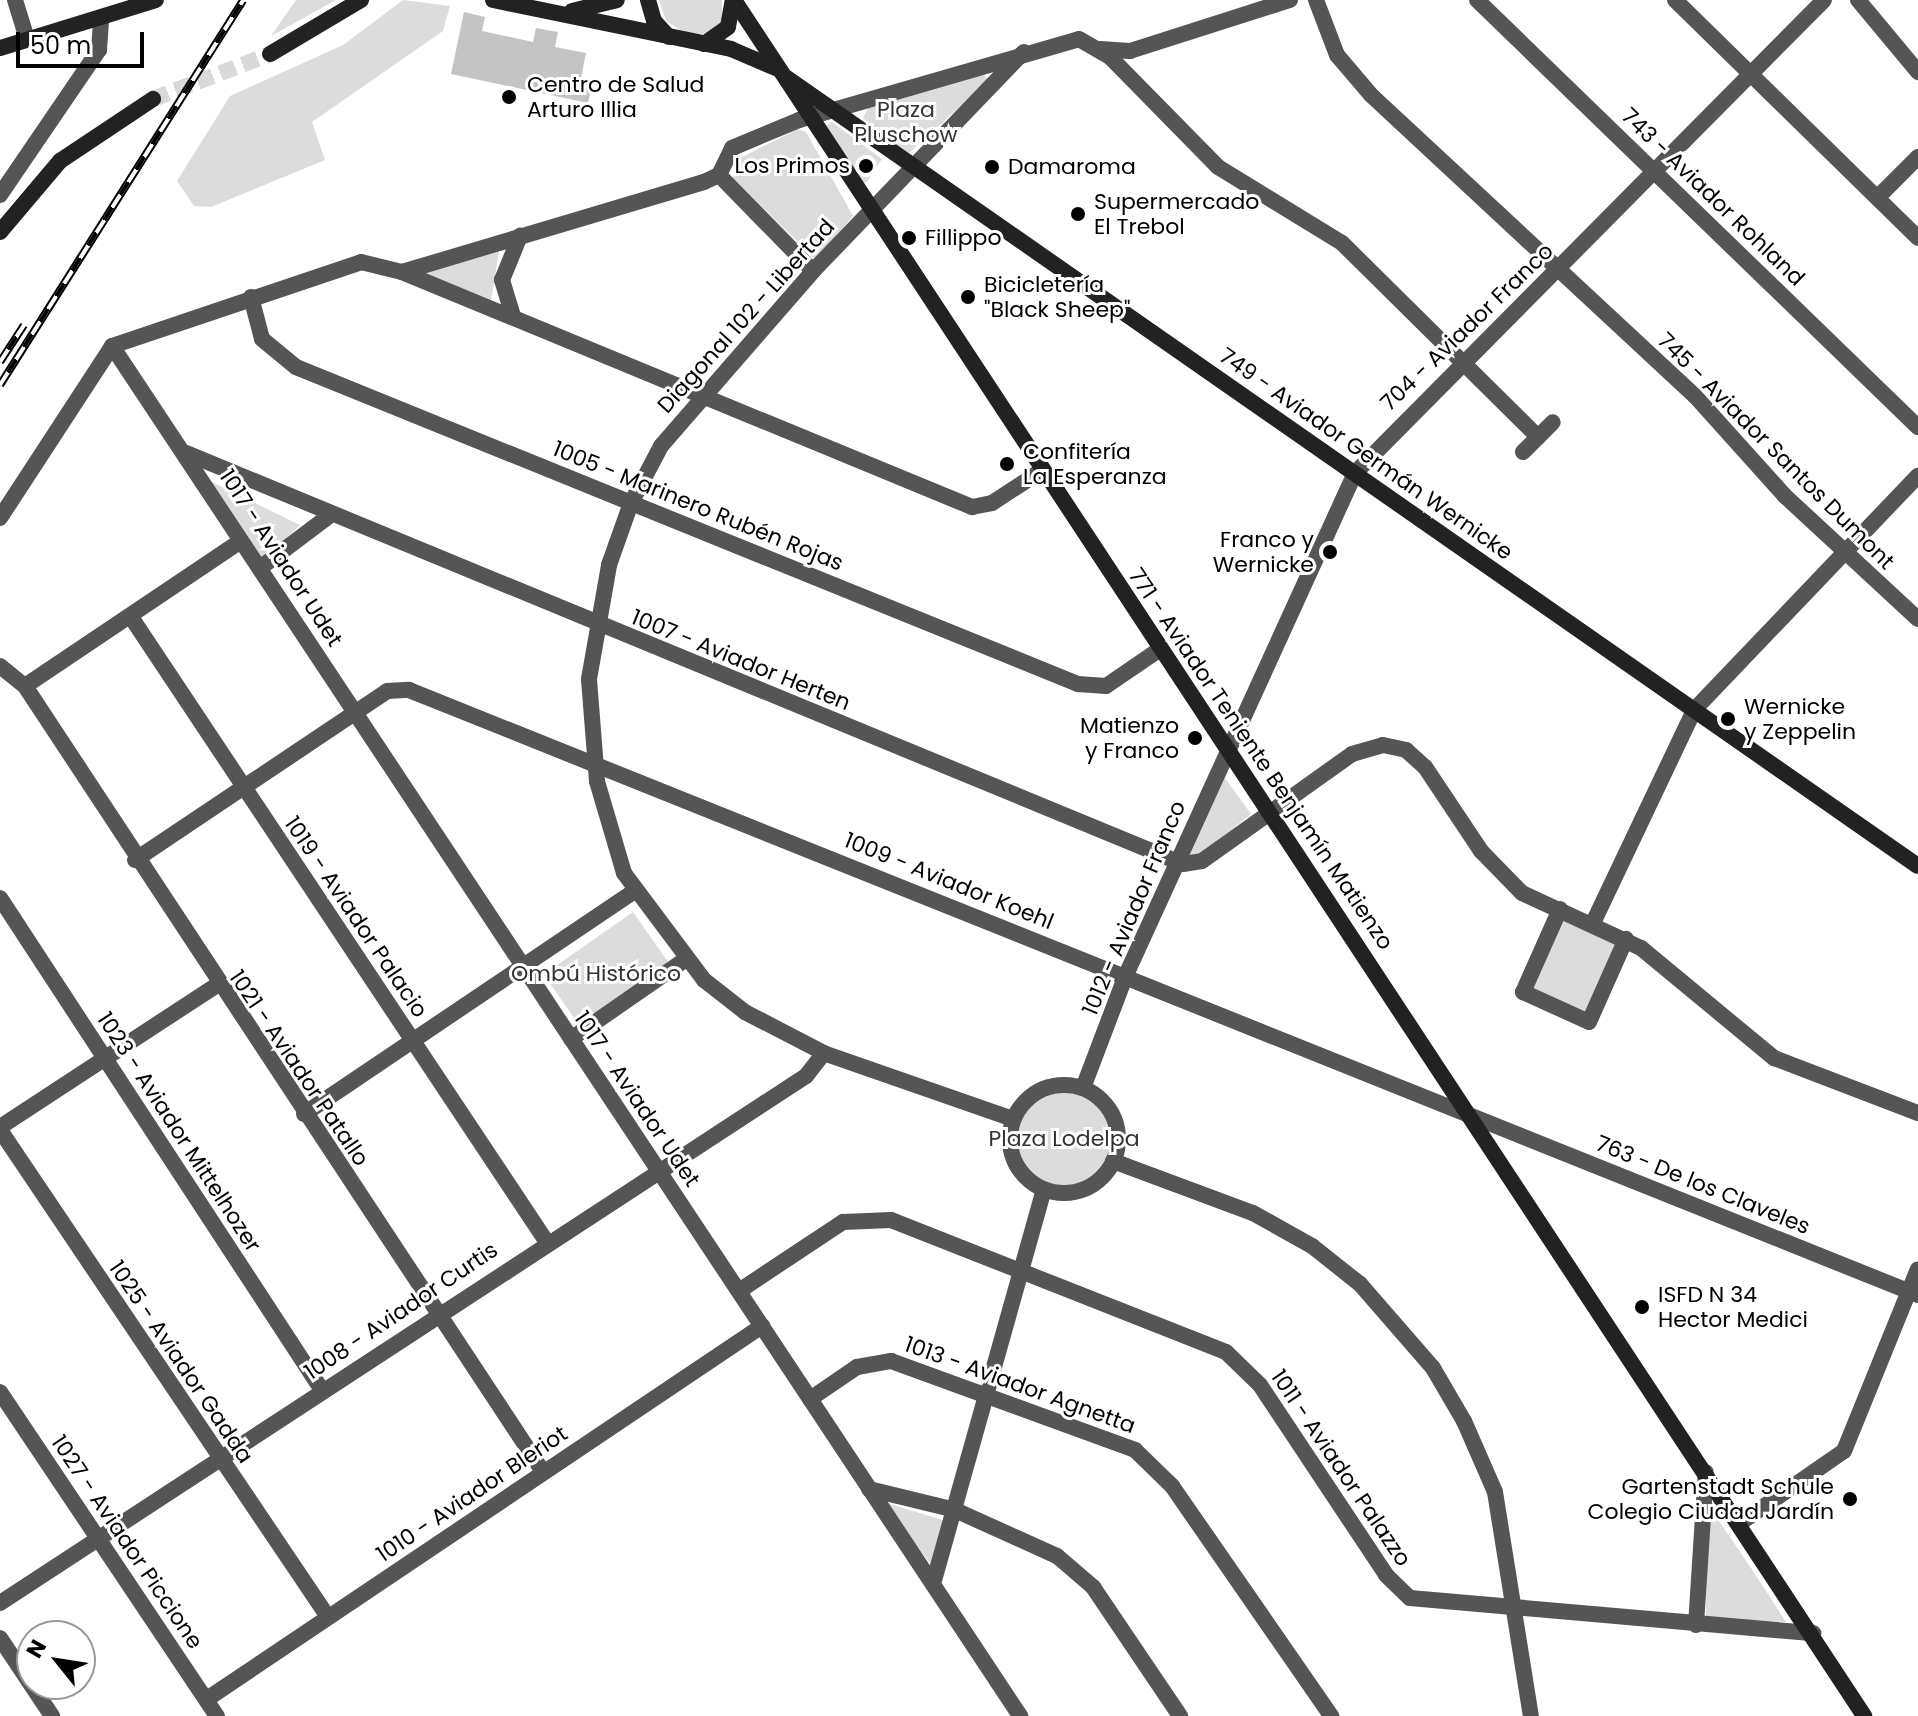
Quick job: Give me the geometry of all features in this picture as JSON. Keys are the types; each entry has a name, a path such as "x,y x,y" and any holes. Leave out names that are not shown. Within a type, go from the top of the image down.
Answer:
{"street":[{"path":"15,0 27,39"},
{"path":"0,48 156,0"},
{"path":"270,54 361,0"},
{"path":"493,0 702,44 783,74"},
{"path":"554,12 617,0"},
{"path":"648,0 654,21 669,37"},
{"path":"702,44 728,27 734,0"},
{"name":"771 - Aviador Teniente Benjamín Matienzo","path":"734,0 783,74 807,118 1160,649 1228,746 1813,1633 1864,1716"},
{"path":"1098,49 1130,51 1290,0"},
{"name":"745 - Aviador Santos Dumont","path":"1316,0 1329,39 1351,73 1556,271 1695,396 1843,551 1918,619"},
{"name":"743 - Aviador Rohland","path":"1477,0 1918,427"},
{"path":"1675,0 1918,238"},
{"name":"704 - Aviador Franco","path":"1228,746 1355,473 1462,361 1556,271 1824,0"},
{"path":"1858,0 1918,72"},
{"path":"0,195 99,50 101,18"},
{"path":"402,272 719,175 732,148 807,118 1060,40 1079,39 1098,49 1218,167 1324,229 1538,437"},
{"name":"Diagonal 102 - Libertad","path":"1013,1119 824,1053 745,1012 686,959 624,873 594,763 589,679 595,624 631,503 661,446 700,395 813,271 1024,52"},
{"name":"749 - Aviador Germán Wernicke","path":"783,74 912,167 1918,866"},
{"path":"0,232 60,161 153,99"},
{"path":"1878,197 1918,157"},
{"path":"719,175 813,271"},
{"path":"513,316 502,280 520,236"},
{"path":"0,518 112,346 361,262 402,272 513,316 972,507 992,503 1041,471"},
{"name":"1005 - Marinero Rubén Rojas","path":"251,297 262,339 284,361 1091,688 1106,686 1160,649"},
{"name":"1017 - Aviador Udet","path":"112,346 186,453 241,541 1020,1716"},
{"path":"1523,452 1553,422"},
{"name":"1007 - Aviador Herten","path":"186,453 329,516 1177,862"},
{"path":"1593,923 1694,710 1918,476"},
{"path":"260,568 329,516"},
{"path":"25,686 241,541"},
{"name":"1019 - Aviador Palacio","path":"131,617 546,1241"},
{"name":"1021 - Aviador Patallo","path":"0,666 25,686 217,985 543,1472"},
{"name":"1009 - Aviador Koehl","path":"355,711 393,689 409,690 1472,1115"},
{"path":"135,860 355,711"},
{"path":"1177,862 1202,861 1352,754 1383,745 1406,750 1425,767 1506,878 1560,909 1626,939 1758,1049 1918,1113"},
{"name":"1012 - Aviador Franco","path":"1083,1088 1126,975 1228,746"},
{"path":"304,1114 635,891"},
{"name":"1023 - Aviador Mittelhozer","path":"0,898 322,1390"},
{"path":"1560,909 1523,992 1589,1022 1626,939"},
{"path":"571,1039 686,959"},
{"path":"0,1129 217,985"},
{"name":"1008 - Aviador Curtis","path":"0,1603 546,1241 806,1076 824,1053"},
{"path":"1066,1085 1083,1088 1098,1097 1116,1125 1113,1161 1077,1192 1044,1190 1018,1169 1011,1153 1013,1119 1034,1093 1066,1085"},
{"name":"763 - De los Claveles","path":"1472,1115 1913,1293"},
{"name":"1025 - Aviador Gadda","path":"0,1129 218,1458 328,1617"},
{"path":"1113,1161 1240,1208 1312,1246 1404,1332 1444,1383 1488,1472 1517,1612 1531,1716"},
{"path":"933,1584 1044,1190"},
{"name":"1011 - Aviador Palazzo","path":"739,1291 835,1226 861,1217 891,1220 1206,1341 1233,1358 1260,1385 1403,1594 1432,1604 1813,1633"},
{"path":"1740,1523 1844,1451 1913,1293 1918,1269"},
{"name":"1010 - Aviador Bleriot","path":"207,1699 762,1326"},
{"name":"1013 - Aviador Agnetta","path":"810,1399 857,1367 880,1360 987,1393 1150,1459 1331,1716"},
{"name":"1027 - Aviador Piccione","path":"0,1392 217,1716"},
{"path":"1696,1625 1706,1472"},
{"path":"869,1489 955,1510 1043,1549 1083,1576 1180,1716"},
{"path":"0,1638 52,1716"}],"green space":[{"path":"296,0 336,0 271,36"},
{"path":"403,0 450,6 443,31 312,122 325,160 211,207 194,206 177,181 230,96 343,45"},
{"path":"659,0 722,0 722,21 712,34 685,33 666,21"},
{"name":"Plaza Pluschow","path":"982,72 988,81 908,154 863,118 868,108"},
{"path":"832,122 882,159 867,182 862,183 826,126"},
{"path":"798,129 806,132 853,216 816,260 733,178 738,159"},
{"path":"499,252 491,300 421,273"},
{"path":"204,478 300,525 261,563"},
{"path":"1225,778 1251,814 1200,855 1188,855"},
{"path":"1560,909 1626,938 1589,1021 1523,992"},
{"name":"Ombú Histórico","path":"633,912 669,964 580,1026 544,975"},
{"name":"Plaza Lodelpa","path":"1064,1092 1082,1096 1097,1106 1107,1121 1111,1139 1107,1157 1097,1172 1082,1182 1064,1186 1046,1182 1031,1172 1021,1157 1017,1139 1021,1121 1031,1106 1046,1096"},
{"path":"883,1502 946,1521 933,1567"},
{"path":"1707,1503 1755,1574 1786,1622 1706,1618"}],"building":[{"path":"464,12 485,17 482,31 533,42 536,28 558,32 555,47 586,53 580,83 592,85 588,103 451,74"}],"tunnel":[{"path":"153,99 270,54"}],"railway":[{"path":"0,385 243,0"},
{"path":"0,362 24,325"}],"place":[{"name":"Centro de Salud Arturo Illia","path":"509,97"},
{"name":"Los Primos","path":"866,166"},
{"name":"Damaroma","path":"992,167"},
{"name":"Supermercado El Trebol","path":"1078,214"},
{"name":"Fillippo","path":"909,238"},
{"name":"Bicicletería \"Black Sheep\"","path":"968,297"},
{"name":"Confitería La Esperanza","path":"1007,464"},
{"name":"Franco y Wernicke","path":"1330,552"},
{"name":"Wernicke y Zeppelin","path":"1728,719"},
{"name":"Matienzo y Franco","path":"1195,738"},
{"name":"ISFD N 34 Hector Medici","path":"1642,1307"},
{"name":"Gartenstadt Schule Colegio Ciudad Jardín","path":"1850,1499"}]}
